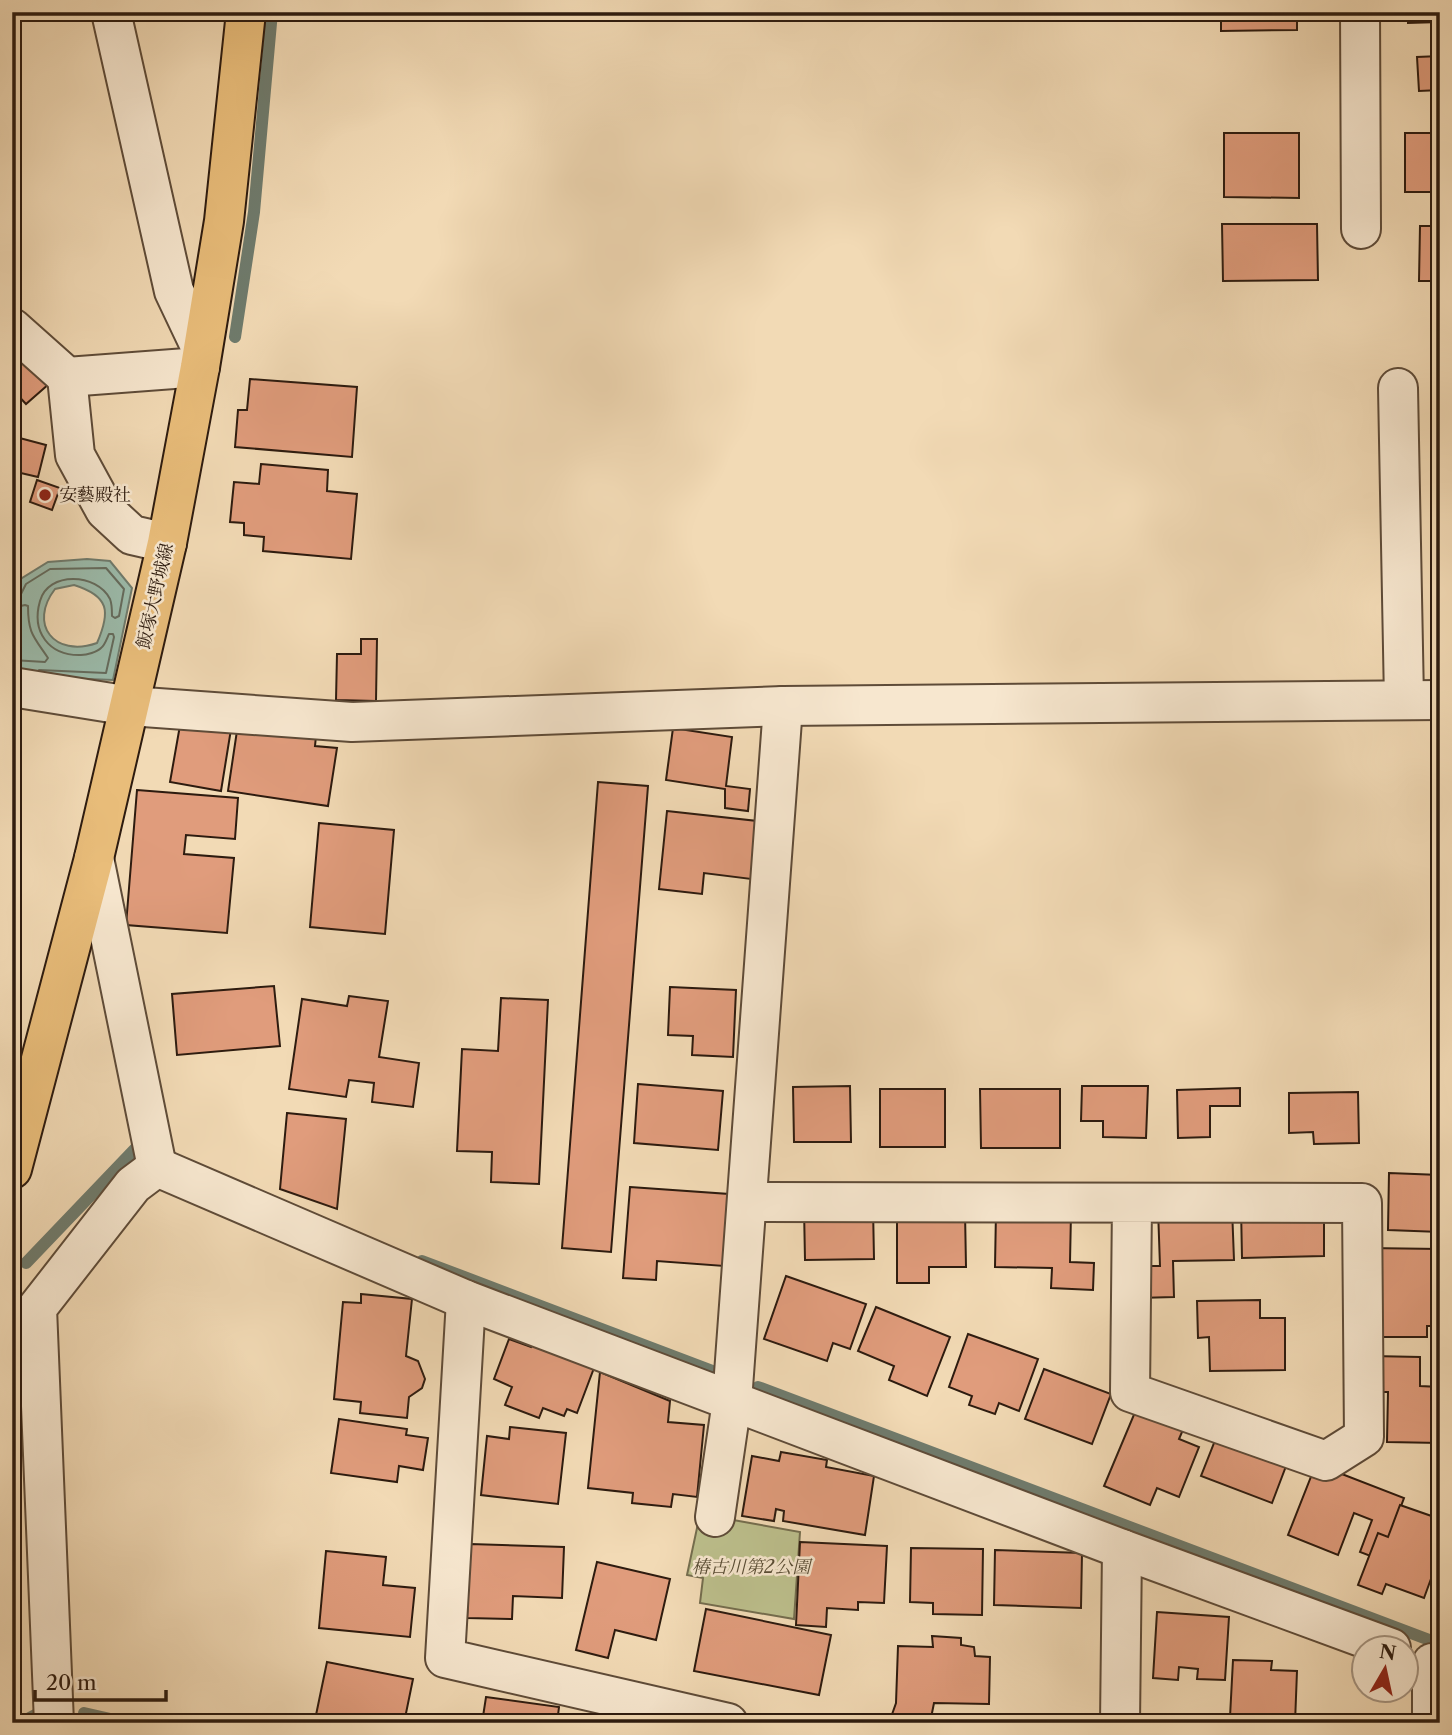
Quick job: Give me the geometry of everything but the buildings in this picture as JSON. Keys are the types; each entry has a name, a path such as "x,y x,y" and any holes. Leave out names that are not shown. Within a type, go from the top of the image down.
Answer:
{"main road":[{"name":"飯塚大野城線","path":"12,1169 94,858 167,543 224,221 246,12"}],"street":[{"path":"67,377 201,359 174,291 111,12"},
{"path":"1360,12 1362,229"},
{"path":"12,328 67,377 75,455 105,510 132,535 167,543"},
{"path":"12,687 130,706 352,722 783,706 1422,700 1398,388"},
{"path":"715,1517 732,1401 783,706"},
{"path":"94,858 157,1167"},
{"path":"157,1167 466,1300 1122,1549 1355,1634"},
{"path":"54,1723 25,1304 133,1185 157,1167"},
{"path":"748,1202 1362,1203 1364,1437 1326,1461 1130,1392 1132,1203"},
{"path":"466,1300 445,1658 728,1723"},
{"path":"1120,1723 1122,1549"},
{"path":"1426,1660 1432,1723"}],"green space":[{"name":"椿古川第2公園","path":"700,1514 800,1532 794,1619 700,1603 703,1578 687,1575"}],"water":[{"path":"87,559 110,561 132,588 113,680 15,676 12,602 19,580 48,562","holes":["74,585 86,589 104,606 104,622 97,643 68,646 58,642 50,635 45,625 47,602 55,589"]}],"waterway":[{"path":"235,337 254,212 272,12"},
{"path":"26,1263 136,1148"},
{"path":"422,1261 718,1373"},
{"path":"758,1387 1440,1644"},
{"path":"84,1713 128,1723"},
{"path":"20,1723 37,1714"}],"place":[{"name":"安藝殿社","path":"45,495"}]}
